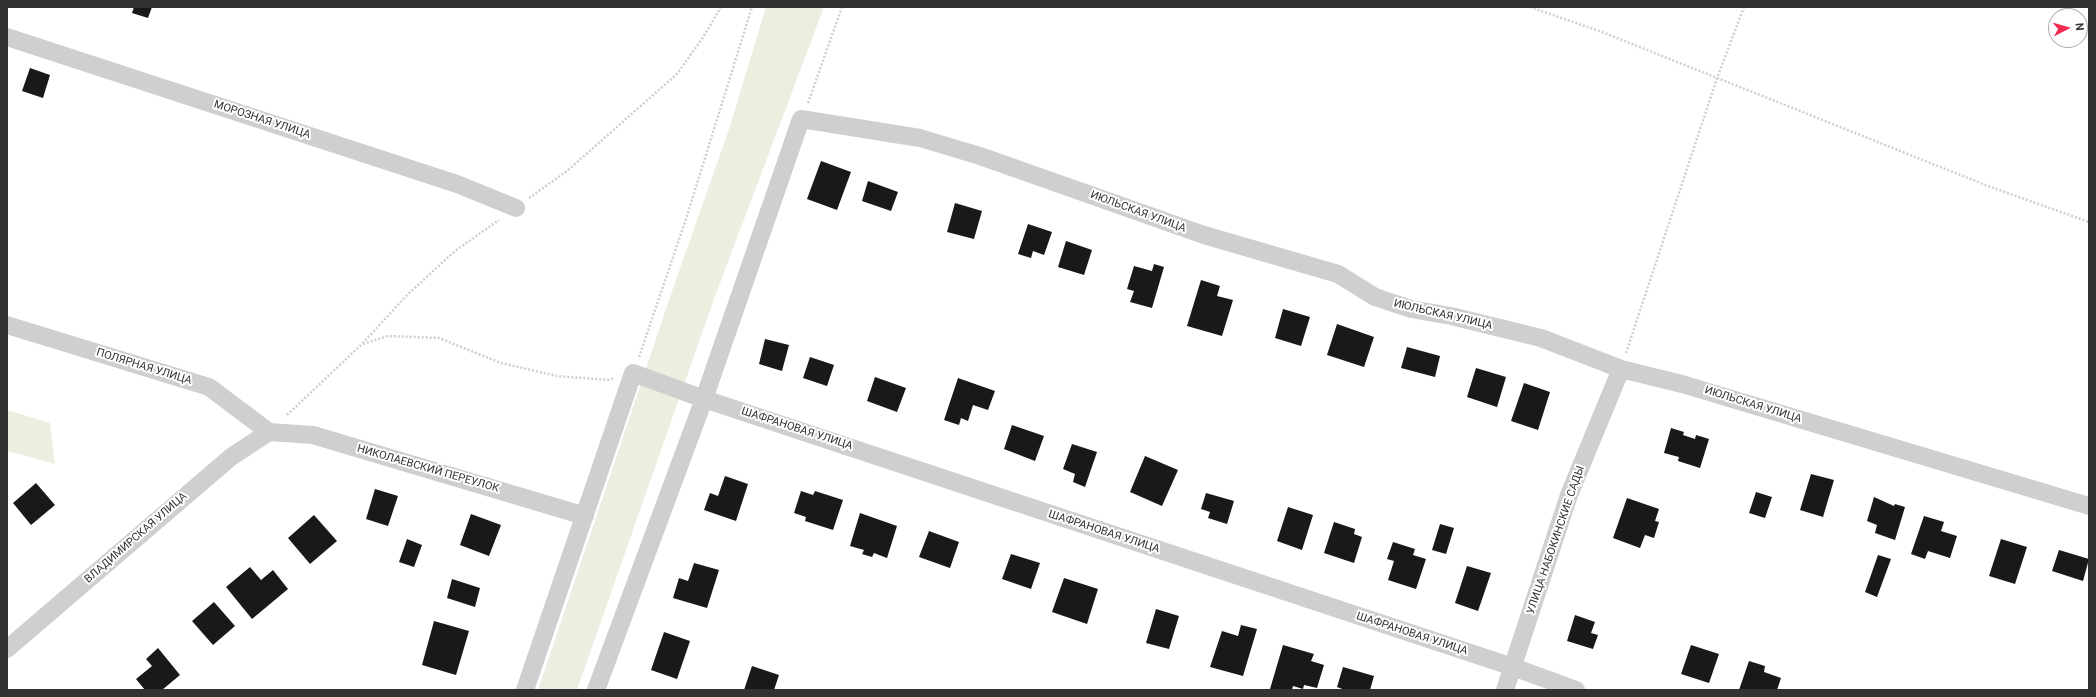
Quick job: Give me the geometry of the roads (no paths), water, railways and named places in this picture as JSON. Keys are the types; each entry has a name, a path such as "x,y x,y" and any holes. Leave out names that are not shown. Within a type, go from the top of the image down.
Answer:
{"street":[{"name":"МОРОЗНАЯ УЛИЦА","path":"7,37 457,184 516,208"},
{"name":"ИЮЛЬСКАЯ УЛИЦА","path":"704,399 801,119 920,138 980,156 1204,235 1338,274 1375,297 1411,309 1451,316 1541,338 1621,369 1689,386 2089,506"},
{"name":"ПОЛЯРНАЯ УЛИЦА","path":"7,325 209,387 269,432"},
{"name":"УЛИЦА НАБОКИНСКИЕ САДЫ","path":"1505,690 1569,495 1621,369"},
{"name":"ШАФРАНОВАЯ УЛИЦА","path":"585,516 633,373 704,399 1513,667 1576,690"},
{"path":"596,690 704,399"},
{"name":"НИКОЛАЕВСКИЙ ПЕРЕУЛОК","path":"269,432 313,435 585,516"},
{"name":"ВЛАДИМИРСКАЯ УЛИЦА","path":"7,649 231,457 269,432"},
{"path":"525,690 585,516"}]}
